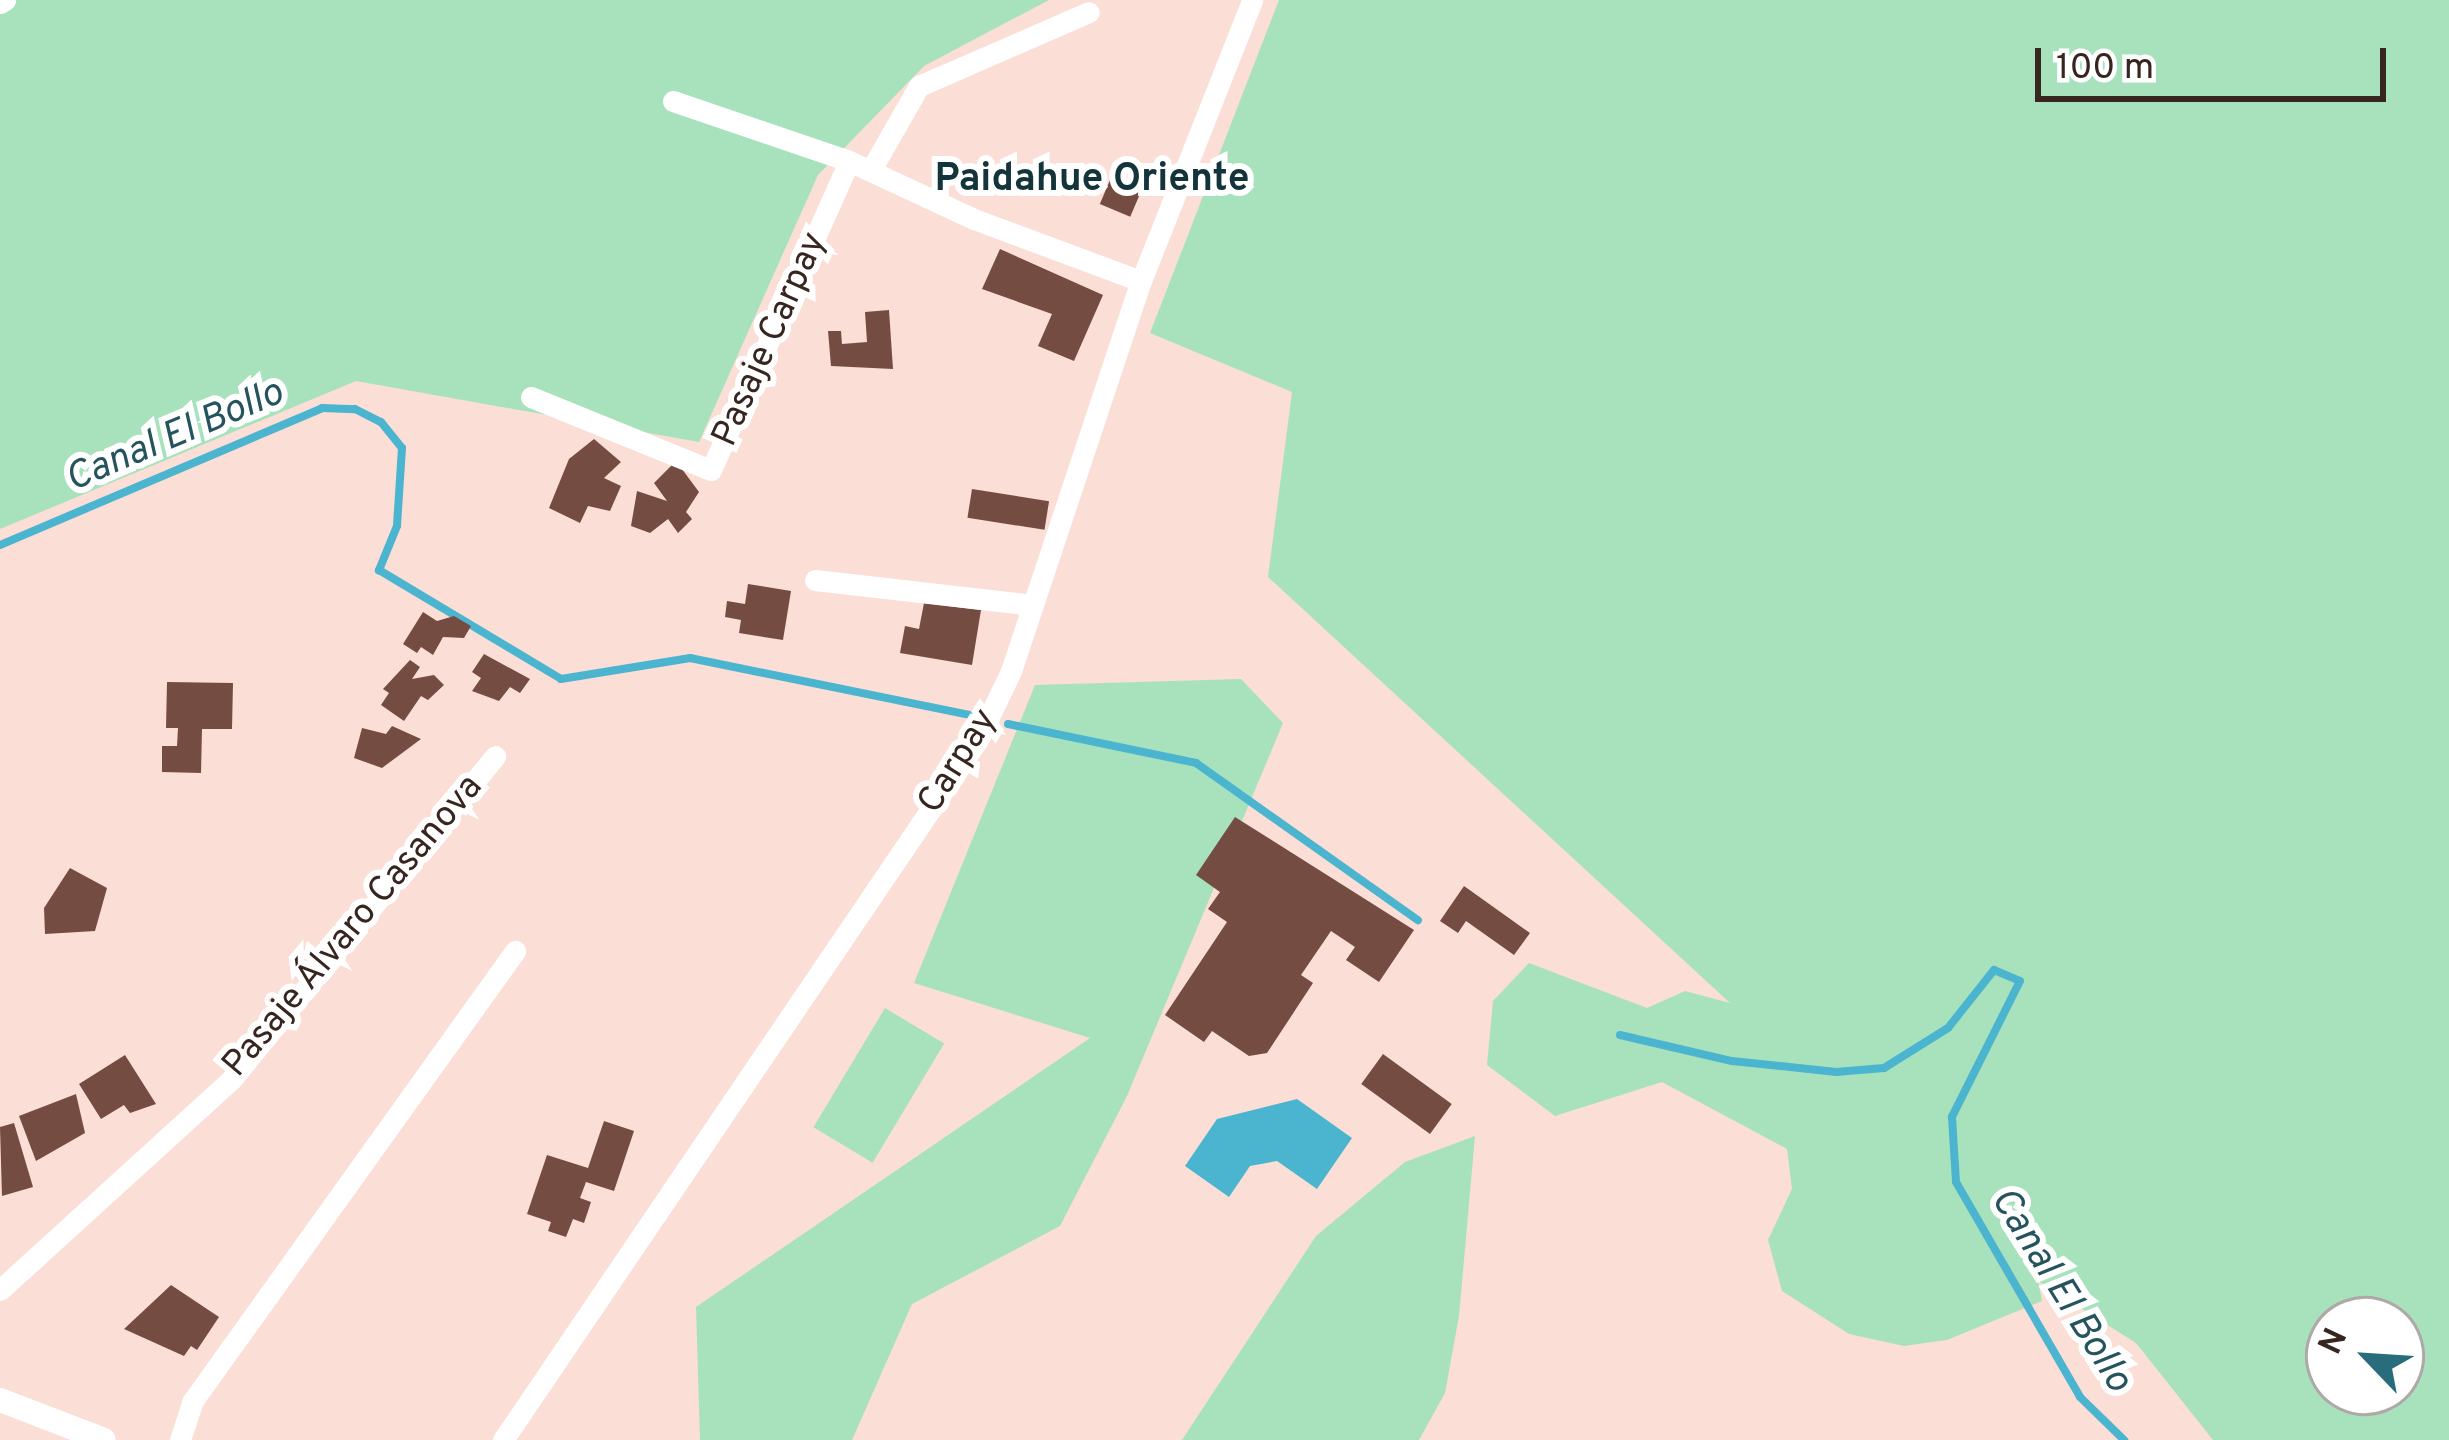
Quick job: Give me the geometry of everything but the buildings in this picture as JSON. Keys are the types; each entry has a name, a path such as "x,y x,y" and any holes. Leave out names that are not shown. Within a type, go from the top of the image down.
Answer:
{"street":[{"name":"Carpay","path":"503,1440 979,739 1033,605 1141,281 1252,0"},
{"path":"872,169 919,86 1089,12"},
{"path":"673,101 872,169 974,219 1141,281"},
{"name":"Pasaje Carpay","path":"531,397 711,470 849,161"},
{"path":"815,580 1033,605"},
{"name":"Pasaje Álvaro Casanova","path":"0,1290 231,1080 495,756"},
{"path":"180,1440 192,1402 514,952"},
{"path":"0,1400 104,1440"}],"green space":[{"path":"0,0 1049,0 924,66 818,175 699,442 356,381 0,529"},
{"path":"1279,0 2449,0 2449,1440 2213,1440 2136,1343 2038,1281 2042,1301 1947,1340 1904,1346 1849,1334 1782,1291 1768,1240 1792,1189 1787,1149 1662,1082 1555,1116 1487,1065 1493,1001 1529,963 1647,1008 1685,991 1730,1003 1268,577 1292,392 1150,333"},
{"path":"1241,679 1283,723 1127,1096 1060,1226 912,1304 852,1440 700,1440 696,1307 1090,1038 914,983 1035,685"},
{"path":"885,1008 944,1044 873,1163 813,1127"},
{"path":"1475,1136 1459,1316 1445,1393 1419,1440 1182,1440 1316,1236 1405,1162"}],"water":[{"path":"1297,1099 1352,1138 1317,1189 1277,1161 1250,1166 1229,1197 1185,1166 1217,1119"}],"waterway":[{"name":"Canal El Bollo","path":"0,545 322,408 355,409 381,422 402,448 397,526 379,570 561,679 690,658 969,715"},
{"name":"Canal El Bollo","path":"1008,724 1196,763 1418,920"},
{"name":"Canal El Bollo","path":"1620,1035 1732,1061 1836,1072 1884,1068 1948,1028 1994,970 2020,981 1952,1117 1956,1182 2080,1397 2124,1440"}],"district":[{"name":"Paidahue Oriente","path":"1092,181"}]}
